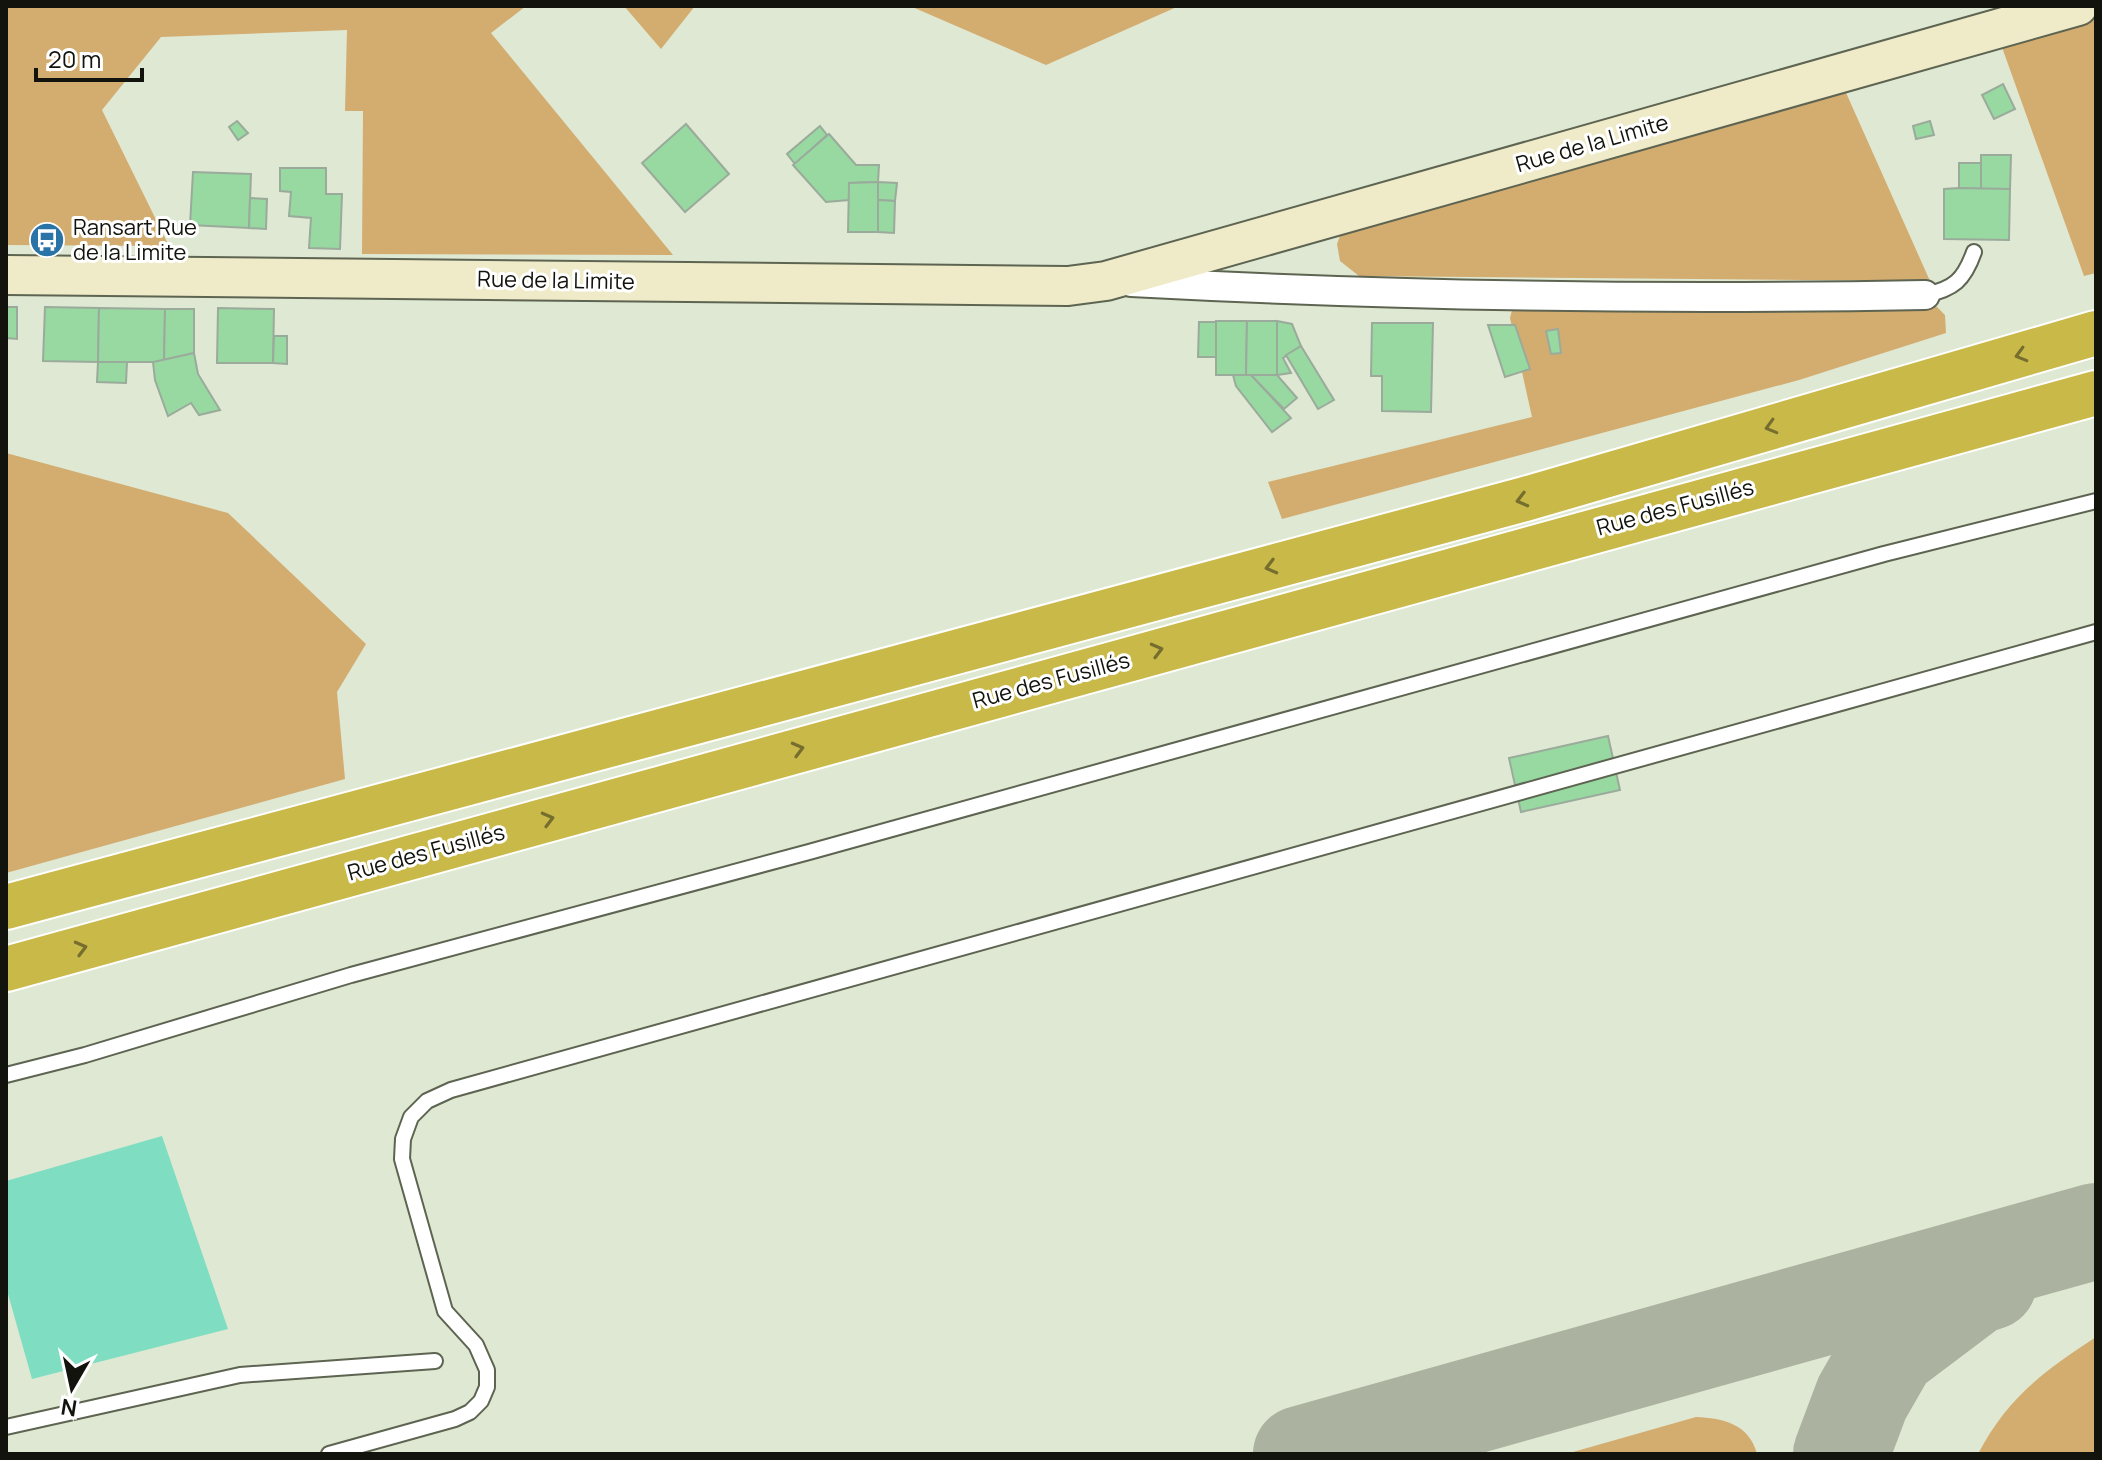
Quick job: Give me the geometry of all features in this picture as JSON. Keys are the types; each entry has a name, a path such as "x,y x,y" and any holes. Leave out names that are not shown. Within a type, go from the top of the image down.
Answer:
{"highway":[{"path":"6,907 1525,499 2096,333"},
{"name":"Rue des Fusillés","path":"6,969 2096,393"}],"street":[{"name":"Rue de la Limite","path":"6,275 1068,286 1106,281 2078,6"},
{"name":"Rue de la Limite","path":"1106,281 1339,293 1797,297 1925,295"}],"lane":[{"path":"1925,295 1950,289 1966,274 1974,252"},
{"path":"6,1075 351,975 809,852 1838,567 2096,501"},
{"path":"329,1454 455,1419 470,1412 481,1401 487,1387 487,1370 476,1345 450,1321 445,1311 406,1175 403,1139 411,1117 427,1101 451,1090 2096,632"},
{"path":"6,1427 240,1375 435,1361"}],"shaded area":[{"path":"6,6 526,6 491,33 673,255 362,254 363,111 345,111 347,30 161,37 102,110 169,246 6,245"},
{"path":"624,6 695,6 661,49"},
{"path":"910,6 1179,6 1046,65"},
{"path":"2096,12 2096,273 2084,276 1999,39"},
{"path":"1843,86 1930,281 1359,276 1340,261 1337,244 1345,222"},
{"path":"1516,295 1925,295 1945,315 1946,333 1799,380 1282,519 1268,482 1532,417 1510,318"},
{"path":"6,453 228,513 366,644 337,692 345,779 6,873"},
{"path":"2096,1337 2096,1454 1978,1454 2001,1417 2028,1387"},
{"path":"1696,1417 1725,1421 1741,1429 1757,1454 1566,1454"}],"water":[{"path":"162,1136 228,1329 32,1379 6,1287 6,1181"}],"building":[{"path":"2003,84 2015,109 1994,119 1982,95"},
{"path":"237,121 248,133 238,140 229,127"},
{"path":"1930,121 1934,135 1916,139 1913,126"},
{"path":"686,124 729,174 685,212 642,163"},
{"path":"820,126 827,135 795,164 787,154"},
{"path":"829,134 856,165 879,165 878,182 849,183 849,200 826,202 793,165"},
{"path":"1981,155 2011,155 2010,189 1981,189"},
{"path":"1959,163 1981,163 1981,189 1959,188"},
{"path":"280,168 326,168 326,194 342,194 340,249 309,248 311,218 289,216 291,192 280,191"},
{"path":"193,172 251,174 249,228 190,225"},
{"path":"878,182 897,183 895,201 878,200"},
{"path":"878,182 878,232 848,232 849,183"},
{"path":"1944,189 2010,189 2009,240 1944,239"},
{"path":"250,198 267,199 266,229 249,228"},
{"path":"878,200 895,201 894,233 878,232"},
{"path":"6,307 17,307 17,339 6,338"},
{"path":"45,307 99,308 98,362 43,361"},
{"path":"99,308 165,309 164,362 98,362"},
{"path":"218,308 274,309 273,363 217,363"},
{"path":"165,309 194,309 194,353 164,362"},
{"path":"1216,321 1247,321 1246,375 1216,375"},
{"path":"1247,321 1277,321 1277,375 1246,375"},
{"path":"1277,321 1292,324 1301,346 1283,358 1291,373 1277,375"},
{"path":"1199,322 1216,322 1216,357 1198,357"},
{"path":"1372,323 1433,323 1431,412 1382,411 1382,376 1371,376"},
{"path":"1488,325 1515,325 1530,369 1505,377"},
{"path":"1558,329 1561,353 1551,354 1546,331"},
{"path":"274,336 287,336 287,364 273,363"},
{"path":"1301,346 1334,400 1318,409 1286,355"},
{"path":"194,353 198,374 220,410 199,415 191,403 168,416 155,380 153,362"},
{"path":"98,362 127,362 126,383 97,382"},
{"path":"1233,375 1251,375 1291,418 1272,432 1236,386"},
{"path":"1251,375 1277,375 1297,398 1284,409"},
{"path":"1608,736 1620,790 1521,812 1509,758"}],"taxiway":[{"path":"1301,1454 2096,1231"},
{"path":"1841,1454 1862,1398 1889,1351 1974,1287 1989,1282"}],"place":[{"name":"Ransart Rue de la Limite","path":"47,240"}]}
